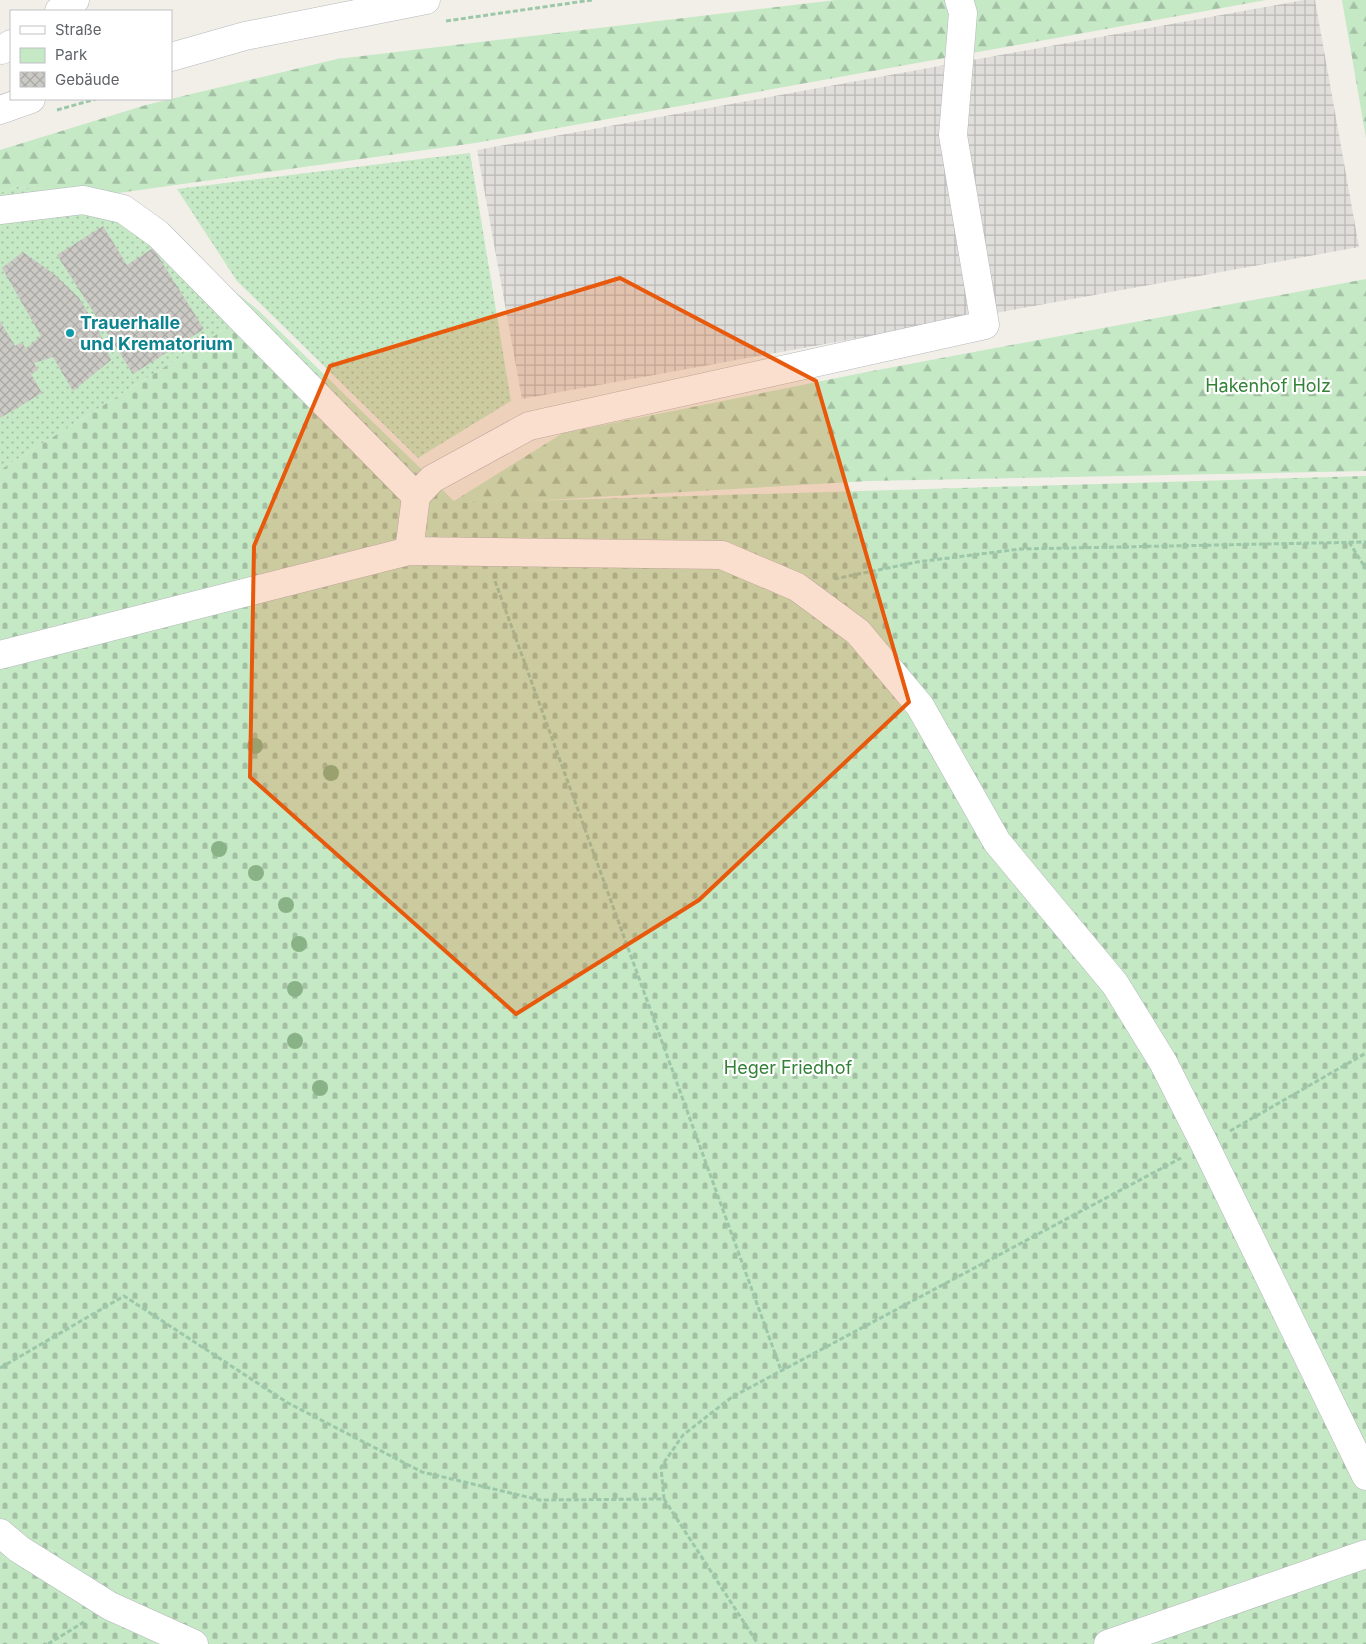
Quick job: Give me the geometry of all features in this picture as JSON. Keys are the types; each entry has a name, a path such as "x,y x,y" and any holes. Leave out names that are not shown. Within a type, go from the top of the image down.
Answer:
{"street":[{"path":"60,10 75,0"},
{"path":"172,57 245,36 426,0"},
{"path":"409,552 416,496 432,479 529,426 985,325 953,135 963,13 959,0"},
{"path":"0,110 28,100"},
{"path":"0,210 83,200 122,209 130,214 158,234 416,496"},
{"path":"0,656 409,552 722,556 798,586 858,632 920,706 997,842 1115,984 1163,1062 1366,1476"},
{"path":"0,1533 18,1548 110,1606 194,1644"},
{"path":"1108,1644 1366,1554"}],"path":[{"path":"1349,542 1366,568"},
{"path":"798,586 917,562 1020,549 1366,542"},
{"path":"484,552 781,1370"},
{"path":"758,1644 664,1499 661,1468 683,1435 732,1397 1205,1145 1366,1053"},
{"path":"0,1368 124,1296 288,1403 422,1472 540,1500 664,1499"},
{"path":"48,1644 110,1606"}],"highlighted area":[{"path":"620,278 816,381 909,702 699,900 516,1014 250,777 254,546 330,366"}],"shaded area":[{"path":"1304,0 1315,0 1359,247 522,399 477,150"}],"green space":[{"path":"836,0 1266,0 475,143 111,194 17,187 0,193 0,150 146,105 337,59"},
{"path":"1342,0 1366,0 1366,138"},
{"path":"470,153 511,401 418,458 237,281 177,189"},
{"path":"17,187 111,194 257,309 0,470 0,193"},
{"name":"Hakenhof Holz","path":"1366,279 1366,471 868,481 446,506 563,433 867,372"},
{"name":"Heger Friedhof","path":"257,309 456,503 1366,476 1366,1644 0,1644 0,470"}],"building":[{"path":"103,226 127,265 153,248 204,329 133,374 57,255"},
{"name":"Trauerhalle und Krematorium","path":"23,252 54,274 79,298 99,330 111,360 73,391 53,357 34,363 38,370 31,374 42,393 0,418 0,321 15,346 22,342 26,349 41,336 2,268"}],"place":[{"name":"Trauerhalle und Krematorium","path":"70,333"}]}
